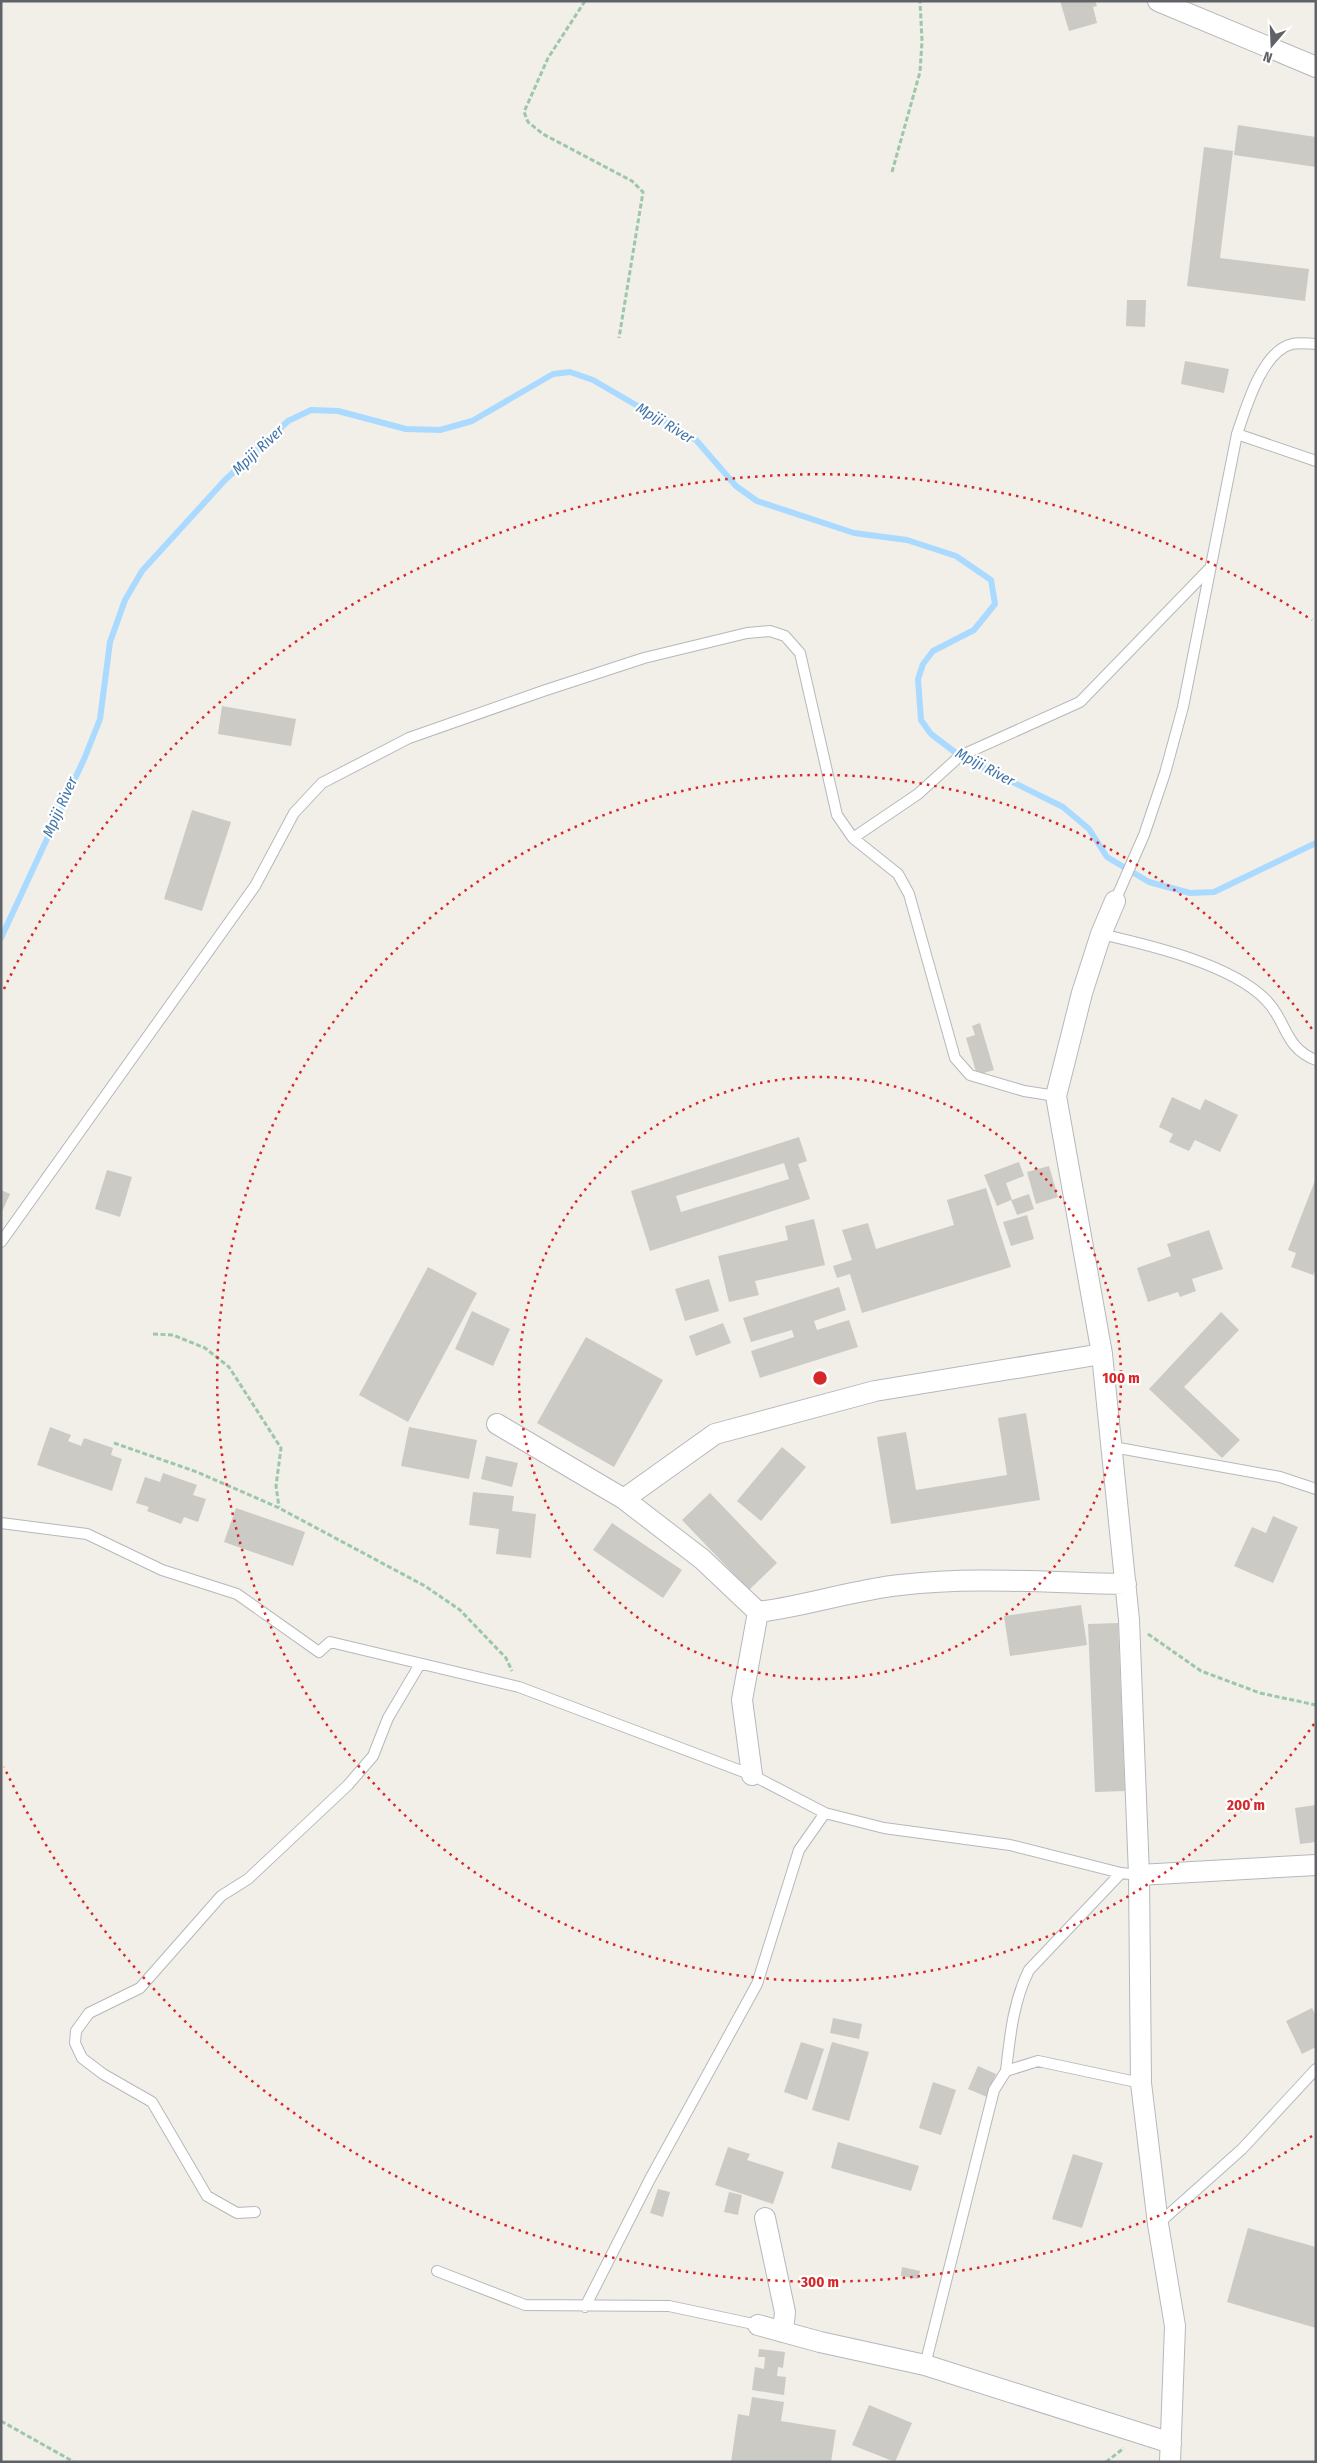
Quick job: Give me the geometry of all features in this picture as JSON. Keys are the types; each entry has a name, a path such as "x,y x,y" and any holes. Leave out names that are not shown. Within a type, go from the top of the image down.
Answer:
{"street":[{"path":"1158,1 1316,68"},
{"path":"758,2325 925,2365 1171,2452 1175,2326 1158,2224 1141,2083 1130,1874 1129,1620 1126,1584 1102,1354 1056,1096 1082,993 1101,934 1115,902"},
{"path":"624,1498 716,1434 875,1391 1102,1354"},
{"path":"497,1424 624,1498 702,1559 758,1612"},
{"path":"758,1612 790,1608 898,1585 943,1581 1126,1584"},
{"path":"752,1775 742,1700 758,1612"},
{"path":"1130,1874 1316,1865"},
{"path":"765,2218 785,2312 783,2332"}],"lane":[{"path":"1115,902 1144,835 1165,773 1183,707 1237,434 1248,399 1260,375 1276,353 1292,344 1316,344"},
{"path":"1237,434 1316,460"},
{"path":"853,838 918,794 960,756 1080,702 1209,569"},
{"path":"1,1242 255,886 294,813 322,783 409,738 644,658 747,633 770,631 785,636 800,653 837,816 853,838 898,874 909,894 955,1058 970,1075 1024,1091 1056,1096"},
{"path":"1101,934 1149,945 1201,962 1253,988 1268,1001 1292,1044 1305,1056 1316,1060"},
{"path":"1113,1447 1280,1477 1316,1489"},
{"path":"1,1523 87,1534 162,1570 237,1594 319,1652 330,1642 520,1687 752,1775 825,1812 884,1828 1010,1845 1130,1874"},
{"path":"256,2212 237,2213 207,2196 152,2102 103,2074 82,2058 75,2043 76,2031 89,2014 140,1988 221,1896 248,1880 348,1785 373,1756 388,1718 420,1664"},
{"path":"585,2307 650,2179 758,1984 799,1850 825,1812"},
{"path":"925,2365 994,2090 1006,2071 1011,2024 1017,1998 1029,1970 1130,1874"},
{"path":"1006,2071 1038,2061 1141,2083"},
{"path":"1158,2224 1242,2149 1316,2069"},
{"path":"437,2271 525,2305 585,2307 669,2306 758,2325"}],"path":[{"path":"585,1 548,58 524,112 528,122 543,134 632,181 643,192 619,338"},
{"path":"892,172 920,72 922,41 920,1"},
{"path":"153,1334 173,1335 206,1348 229,1367 281,1448 276,1486 279,1508"},
{"path":"114,1443 197,1472 279,1508 425,1586 460,1610 506,1658 520,1687"},
{"path":"1129,1620 1200,1670 1260,1693 1316,1705"},
{"path":"1,2421 74,2462"}],"building":[{"path":"1060,1 1095,1 1097,6 1093,7 1097,23 1069,31"},
{"path":"1238,125 1316,137 1316,167 1234,155"},
{"path":"1204,147 1233,151 1220,258 1309,269 1305,301 1187,286"},
{"path":"1127,300 1146,300 1145,327 1126,326"},
{"path":"1185,361 1229,369 1224,393 1181,384"},
{"path":"222,706 296,719 291,746 218,734"},
{"path":"192,810 231,822 202,911 164,899"},
{"path":"980,1023 994,1070 977,1075 966,1038 975,1035 972,1026"},
{"path":"1172,1097 1200,1110 1205,1099 1238,1115 1220,1152 1195,1140 1189,1151 1169,1142 1173,1134 1159,1127"},
{"path":"799,1137 807,1161 798,1164 810,1199 650,1251 631,1191","holes":["784,1163 789,1179 681,1212 676,1196"]},
{"path":"1019,1162 1024,1176 1006,1183 1012,1200 1029,1194 1034,1209 1017,1215 1011,1200 997,1206 984,1175"},
{"path":"1049,1166 1058,1197 1036,1204 1027,1172"},
{"path":"107,1170 132,1177 120,1217 95,1209"},
{"path":"1316,1178 1316,1269 1313,1275 1291,1267 1296,1253 1288,1250"},
{"path":"986,1188 1011,1267 862,1313 850,1274 837,1278 833,1266 852,1260 842,1230 868,1223 876,1249 954,1225 947,1200"},
{"path":"1,1190 10,1194 1,1214"},
{"path":"1027,1215 1034,1239 1011,1246 1003,1222"},
{"path":"814,1219 825,1265 755,1281 759,1295 729,1302 718,1256 788,1240 785,1226"},
{"path":"1209,1230 1223,1269 1192,1279 1196,1291 1180,1297 1178,1292 1148,1302 1137,1268 1171,1256 1167,1244"},
{"path":"428,1267 477,1293 408,1422 359,1395"},
{"path":"709,1279 719,1311 685,1321 675,1289"},
{"path":"839,1287 846,1310 814,1321 817,1330 849,1320 858,1347 760,1378 751,1351 794,1337 792,1330 751,1342 743,1318"},
{"path":"472,1311 510,1329 493,1366 455,1349"},
{"path":"1221,1312 1239,1330 1184,1387 1240,1440 1222,1458 1149,1389"},
{"path":"723,1323 731,1343 696,1356 689,1336"},
{"path":"586,1337 663,1380 614,1467 537,1423"},
{"path":"1026,1413 1040,1500 891,1524 877,1437 906,1432 916,1490 1007,1475 998,1418"},
{"path":"50,1427 71,1435 68,1441 81,1446 84,1438 113,1448 111,1455 122,1459 112,1491 37,1465"},
{"path":"409,1427 477,1440 469,1479 401,1466"},
{"path":"782,1447 806,1467 761,1521 737,1501"},
{"path":"486,1456 518,1463 512,1487 481,1479"},
{"path":"163,1473 197,1485 193,1495 206,1499 198,1522 184,1517 181,1524 147,1511 149,1507 136,1503 145,1477 160,1482"},
{"path":"473,1492 514,1496 512,1511 536,1514 531,1558 496,1554 499,1529 469,1525"},
{"path":"710,1493 777,1563 749,1590 682,1520"},
{"path":"236,1508 305,1532 293,1566 224,1542"},
{"path":"1273,1516 1298,1527 1273,1583 1234,1566 1252,1527 1266,1533"},
{"path":"612,1523 682,1570 663,1598 593,1550"},
{"path":"1081,1605 1087,1645 1010,1656 1004,1616"},
{"path":"1118,1623 1125,1791 1095,1792 1088,1624"},
{"path":"1316,1805 1316,1842 1300,1844 1295,1808"},
{"path":"1312,2008 1316,2016 1316,2047 1302,2054 1286,2021"},
{"path":"833,2018 862,2024 859,2039 830,2033"},
{"path":"801,2042 824,2049 807,2100 784,2092"},
{"path":"832,2042 869,2052 849,2121 812,2110"},
{"path":"978,2066 996,2074 987,2097 968,2089"},
{"path":"933,2082 956,2090 941,2135 919,2128"},
{"path":"838,2142 919,2166 911,2191 831,2168"},
{"path":"728,2147 750,2154 747,2160 784,2172 773,2204 715,2185"},
{"path":"1073,2154 1103,2163 1082,2228 1052,2219"},
{"path":"658,2189 670,2192 663,2217 650,2213"},
{"path":"729,2192 742,2195 738,2215 724,2212"},
{"path":"1248,2228 1316,2247 1316,2328 1227,2302"},
{"path":"902,2267 920,2271 918,2279 901,2276"},
{"path":"759,2349 785,2352 783,2368 778,2367 777,2376 786,2377 784,2395 752,2390 755,2367 764,2369 765,2357 758,2357"},
{"path":"752,2397 784,2402 781,2421 836,2430 831,2462 731,2462 738,2414 749,2416"},
{"path":"869,2405 912,2423 895,2462 852,2445"}],"waterway":[{"name":"Mpiji River","path":"1,938 85,757 100,719 110,642 125,600 142,571 225,480 288,421 311,410 338,411 406,429 440,430 472,421 553,374 570,372 593,380 696,440 736,486 757,501 854,533 907,540 956,556 991,580 995,604 974,630 933,651 923,664 918,679 921,720 931,734 960,756 1063,807 1089,829 1107,857 1149,882 1190,893 1214,892 1316,843"}]}
